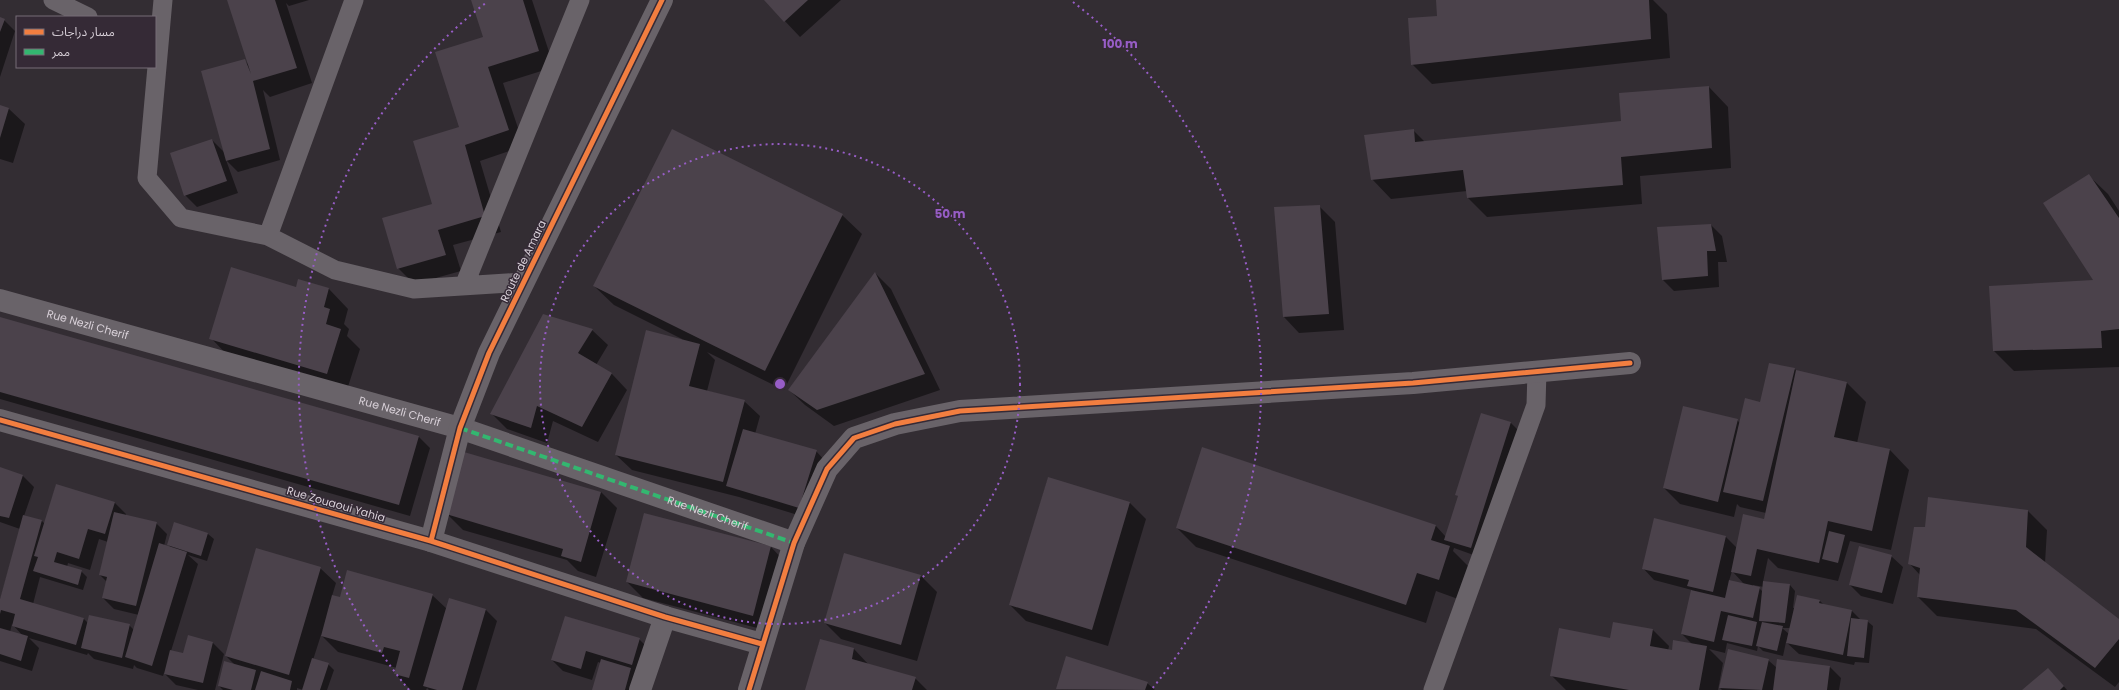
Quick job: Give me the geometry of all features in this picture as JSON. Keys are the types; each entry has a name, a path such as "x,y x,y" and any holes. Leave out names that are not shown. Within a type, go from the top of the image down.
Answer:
{"street":[{"name":"Route de Amara","path":"431,541 460,428 489,353 662,0"},
{"name":"Rue Nezli Cherif","path":"0,300 460,428 794,543"},
{"path":"749,690 794,543 827,469 854,438 895,424 960,411 1412,383 1630,363"},
{"name":"Rue Zouaoui Yahia","path":"0,420 431,541 665,617 762,644"},
{"path":"640,690 665,617"}],"lane":[{"path":"53,0 86,16"},
{"path":"156,64 163,0"},
{"path":"268,236 354,0"},
{"path":"464,286 580,0"},
{"path":"156,68 147,178 181,218 268,236 335,270 414,289 524,282"},
{"path":"1433,690 1536,405 1538,371"}],"building":[{"path":"227,0 275,0 297,68 253,81 270,149 226,161 201,71 245,59 251,74"},
{"path":"471,0 523,0 539,51 488,67 509,130 465,145 485,216 438,230 446,255 397,269 382,218 432,204 413,141 459,127 435,52 483,37"},
{"path":"764,0 808,0 784,22"},
{"path":"1436,0 1649,0 1651,39 1411,65 1408,18 1437,16"},
{"path":"0,17 5,19 0,32"},
{"path":"1709,86 1712,148 1621,157 1623,185 1467,198 1463,170 1371,180 1364,135 1414,129 1415,142 1621,121 1619,93"},
{"path":"0,105 9,108 0,138"},
{"path":"672,129 843,214 765,371 593,286"},
{"path":"212,139 227,181 184,196 170,153"},
{"path":"2089,174 2119,218 2119,329 2101,331 2102,348 1993,351 1989,286 2093,280 2043,203"},
{"path":"1320,205 1329,314 1283,317 1274,207"},
{"path":"1711,224 1716,251 1707,251 1708,276 1662,280 1657,227"},
{"path":"231,267 296,287 298,279 329,288 324,307 330,309 326,324 341,329 327,374 209,339"},
{"path":"875,272 925,374 817,410 788,390"},
{"path":"543,314 593,329 578,353 612,373 582,427 537,406 531,428 490,414"},
{"path":"0,317 419,436 399,505 0,392"},
{"path":"646,330 700,344 689,386 745,400 723,482 615,455"},
{"path":"1769,363 1795,368 1763,501 1723,492 1745,398 1760,402"},
{"path":"1796,370 1847,382 1834,437 1890,449 1872,531 1828,521 1819,563 1757,549 1751,576 1731,572 1743,514 1764,519"},
{"path":"1683,406 1738,419 1718,502 1663,488"},
{"path":"1481,413 1511,422 1471,548 1444,540 1458,496 1455,495"},
{"path":"743,429 817,450 799,508 726,486"},
{"path":"1202,447 1436,525 1431,540 1450,546 1439,580 1417,573 1406,605 1176,528"},
{"path":"464,452 601,492 581,562 561,556 563,549 446,514"},
{"path":"0,467 23,475 9,518 0,516"},
{"path":"1048,477 1130,502 1092,630 1009,605"},
{"path":"56,484 115,502 105,534 88,529 79,559 57,552 54,562 82,570 78,585 33,571 38,557 34,556"},
{"path":"1928,497 2028,510 2026,547 2119,619 2119,639 2095,668 2016,610 1917,597 1920,568 1908,564 1914,527 1925,527"},
{"path":"114,512 157,522 136,606 102,598 107,577 99,575"},
{"path":"644,513 771,546 753,616 626,582"},
{"path":"23,515 42,520 20,599 84,618 76,645 12,626 15,614 1,610 0,614 0,599"},
{"path":"1654,518 1726,536 1713,592 1687,586 1689,580 1642,569"},
{"path":"174,522 208,533 201,556 167,545"},
{"path":"1829,531 1845,535 1838,563 1822,559"},
{"path":"159,543 187,552 152,666 125,657"},
{"path":"1859,546 1892,555 1882,593 1849,585"},
{"path":"256,548 321,567 289,675 225,656"},
{"path":"844,553 921,575 901,645 824,623"},
{"path":"347,570 433,594 409,678 394,674 400,651 384,647 382,653 321,636 332,595 340,597"},
{"path":"1729,580 1760,587 1753,618 1721,611 1714,642 1681,634 1691,590 1725,598"},
{"path":"1763,581 1790,584 1785,623 1759,621"},
{"path":"1797,595 1820,600 1819,603 1852,610 1843,655 1786,643"},
{"path":"449,598 486,609 462,690 437,690 423,686"},
{"path":"89,615 130,624 122,658 81,648"},
{"path":"1728,615 1757,622 1752,646 1722,640"},
{"path":"565,616 640,638 632,665 586,651 581,669 551,660"},
{"path":"1851,618 1868,620 1864,658 1847,656"},
{"path":"1613,622 1653,629 1650,646 1672,650 1673,640 1707,646 1699,690 1629,690 1550,676 1559,628 1610,638"},
{"path":"1762,622 1783,626 1777,651 1756,646"},
{"path":"0,628 28,636 21,661 0,654"},
{"path":"188,635 213,642 203,683 164,674 170,650 183,653"},
{"path":"820,639 854,648 852,659 916,677 912,690 805,690"},
{"path":"1728,649 1769,659 1762,690 1719,688"},
{"path":"1066,656 1148,682 1145,690 1056,689"},
{"path":"312,658 329,663 320,690 302,690"},
{"path":"601,659 631,668 625,690 592,690"},
{"path":"1777,659 1830,666 1827,690 1773,690"},
{"path":"224,661 256,670 251,690 233,690 218,686"},
{"path":"2048,668 2064,686 2060,690 2022,690"},
{"path":"261,671 292,681 290,690 255,690"}],"marked path":[{"path":"460,428 794,543"}],"cycle path":[{"path":"431,541 460,428 489,353 662,0"},
{"path":"749,690 794,543 827,469 854,438 895,424 960,411 1413,383 1630,363"},
{"path":"0,420 431,541 665,617 762,644"}]}
